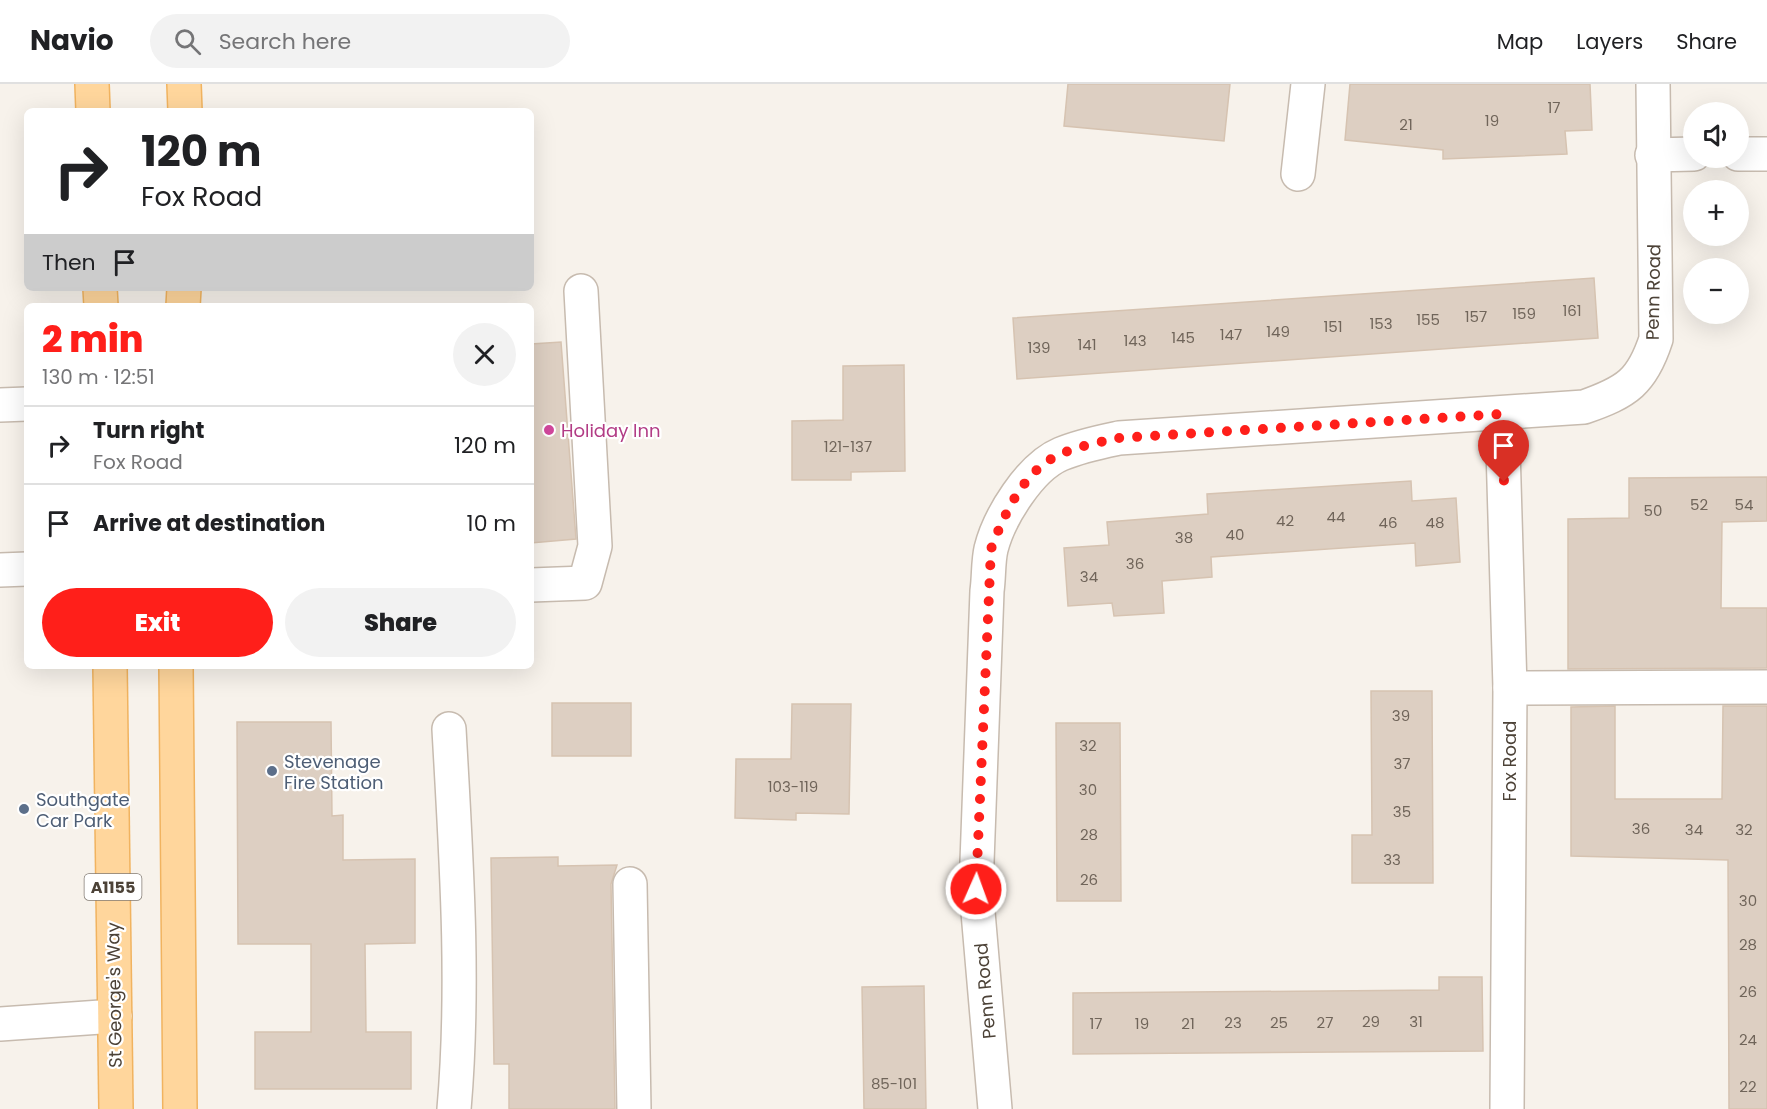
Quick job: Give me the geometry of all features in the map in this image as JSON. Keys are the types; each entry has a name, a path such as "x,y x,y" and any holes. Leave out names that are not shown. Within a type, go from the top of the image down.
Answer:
{"main road":[{"path":"92,84 93,108"},
{"path":"184,84 185,108"},
{"name":"St George's Way","path":"110,669 116,1109"},
{"path":"176,669 180,1109"}],"street":[{"path":"1298,174 1308,84"},
{"name":"Penn Road","path":"995,1109 976,889 987,591 991,549 1003,518 1020,491 1040,469 1059,454 1119,438 1502,414 1584,407 1612,397 1635,382 1649,361 1656,339 1652,155 1653,84"},
{"path":"1652,155 1683,154"},
{"path":"1749,154 1767,154"},
{"path":"534,585 585,583 595,546 581,291"},
{"path":"0,405 24,404"},
{"name":"Fox Road","path":"1502,414 1509,688 1507,1109"},
{"path":"0,570 24,569"},
{"path":"1509,688 1767,687"},
{"path":"449,729 457,885 459,1054 454,1109"},
{"path":"630,884 633,1109"},
{"path":"0,1024 115,1016"}],"building":[{"path":"1068,84 1230,84 1224,141 1064,126"},
{"path":"1350,84 1590,84 1592,130 1565,131 1567,154 1443,159 1443,150 1345,140"},
{"path":"1594,278 1598,338 1017,379 1013,318"},
{"name":"Holiday Inn","path":"561,342 576,539 534,543 534,344"},
{"path":"904,365 905,471 851,472 851,480 792,480 792,421 843,420 843,366"},
{"path":"1767,477 1767,521 1722,522 1721,608 1767,608 1767,668 1568,669 1568,519 1629,518 1629,478"},
{"path":"1411,481 1412,501 1456,498 1460,562 1416,566 1415,543 1211,557 1212,577 1162,581 1164,613 1114,616 1112,603 1068,606 1064,548 1109,545 1107,522 1208,514 1207,494"},
{"path":"1371,691 1432,691 1433,883 1352,883 1352,835 1372,835"},
{"path":"552,703 631,703 631,756 552,756"},
{"path":"792,704 851,704 849,814 796,813 796,820 735,818 736,759 791,759"},
{"path":"1615,706 1615,799 1722,799 1723,706 1767,706 1767,1109 1729,1109 1728,860 1571,856 1571,707"},
{"path":"237,722 331,722 332,816 343,815 343,860 415,859 415,943 365,944 366,1032 411,1032 411,1089 255,1089 255,1032 311,1032 311,944 238,944"},
{"path":"1056,723 1120,723 1121,901 1057,901"},
{"path":"558,857 558,866 617,865 611,884 615,1109 509,1109 509,1064 494,1064 491,858"},
{"path":"1439,977 1482,977 1483,1051 1073,1054 1073,993 1439,990"},
{"path":"924,986 926,1109 864,1109 862,987"}],"place":[{"name":"Holiday Inn","path":"549,430"},
{"name":"Stevenage Fire Station","path":"272,771"},
{"name":"Southgate Car Park","path":"24,809"}],"route":[{"path":"976,889 987,591 991,549 1003,518 1020,491 1040,469 1059,454 1119,438 1502,414 1504,482"}]}
